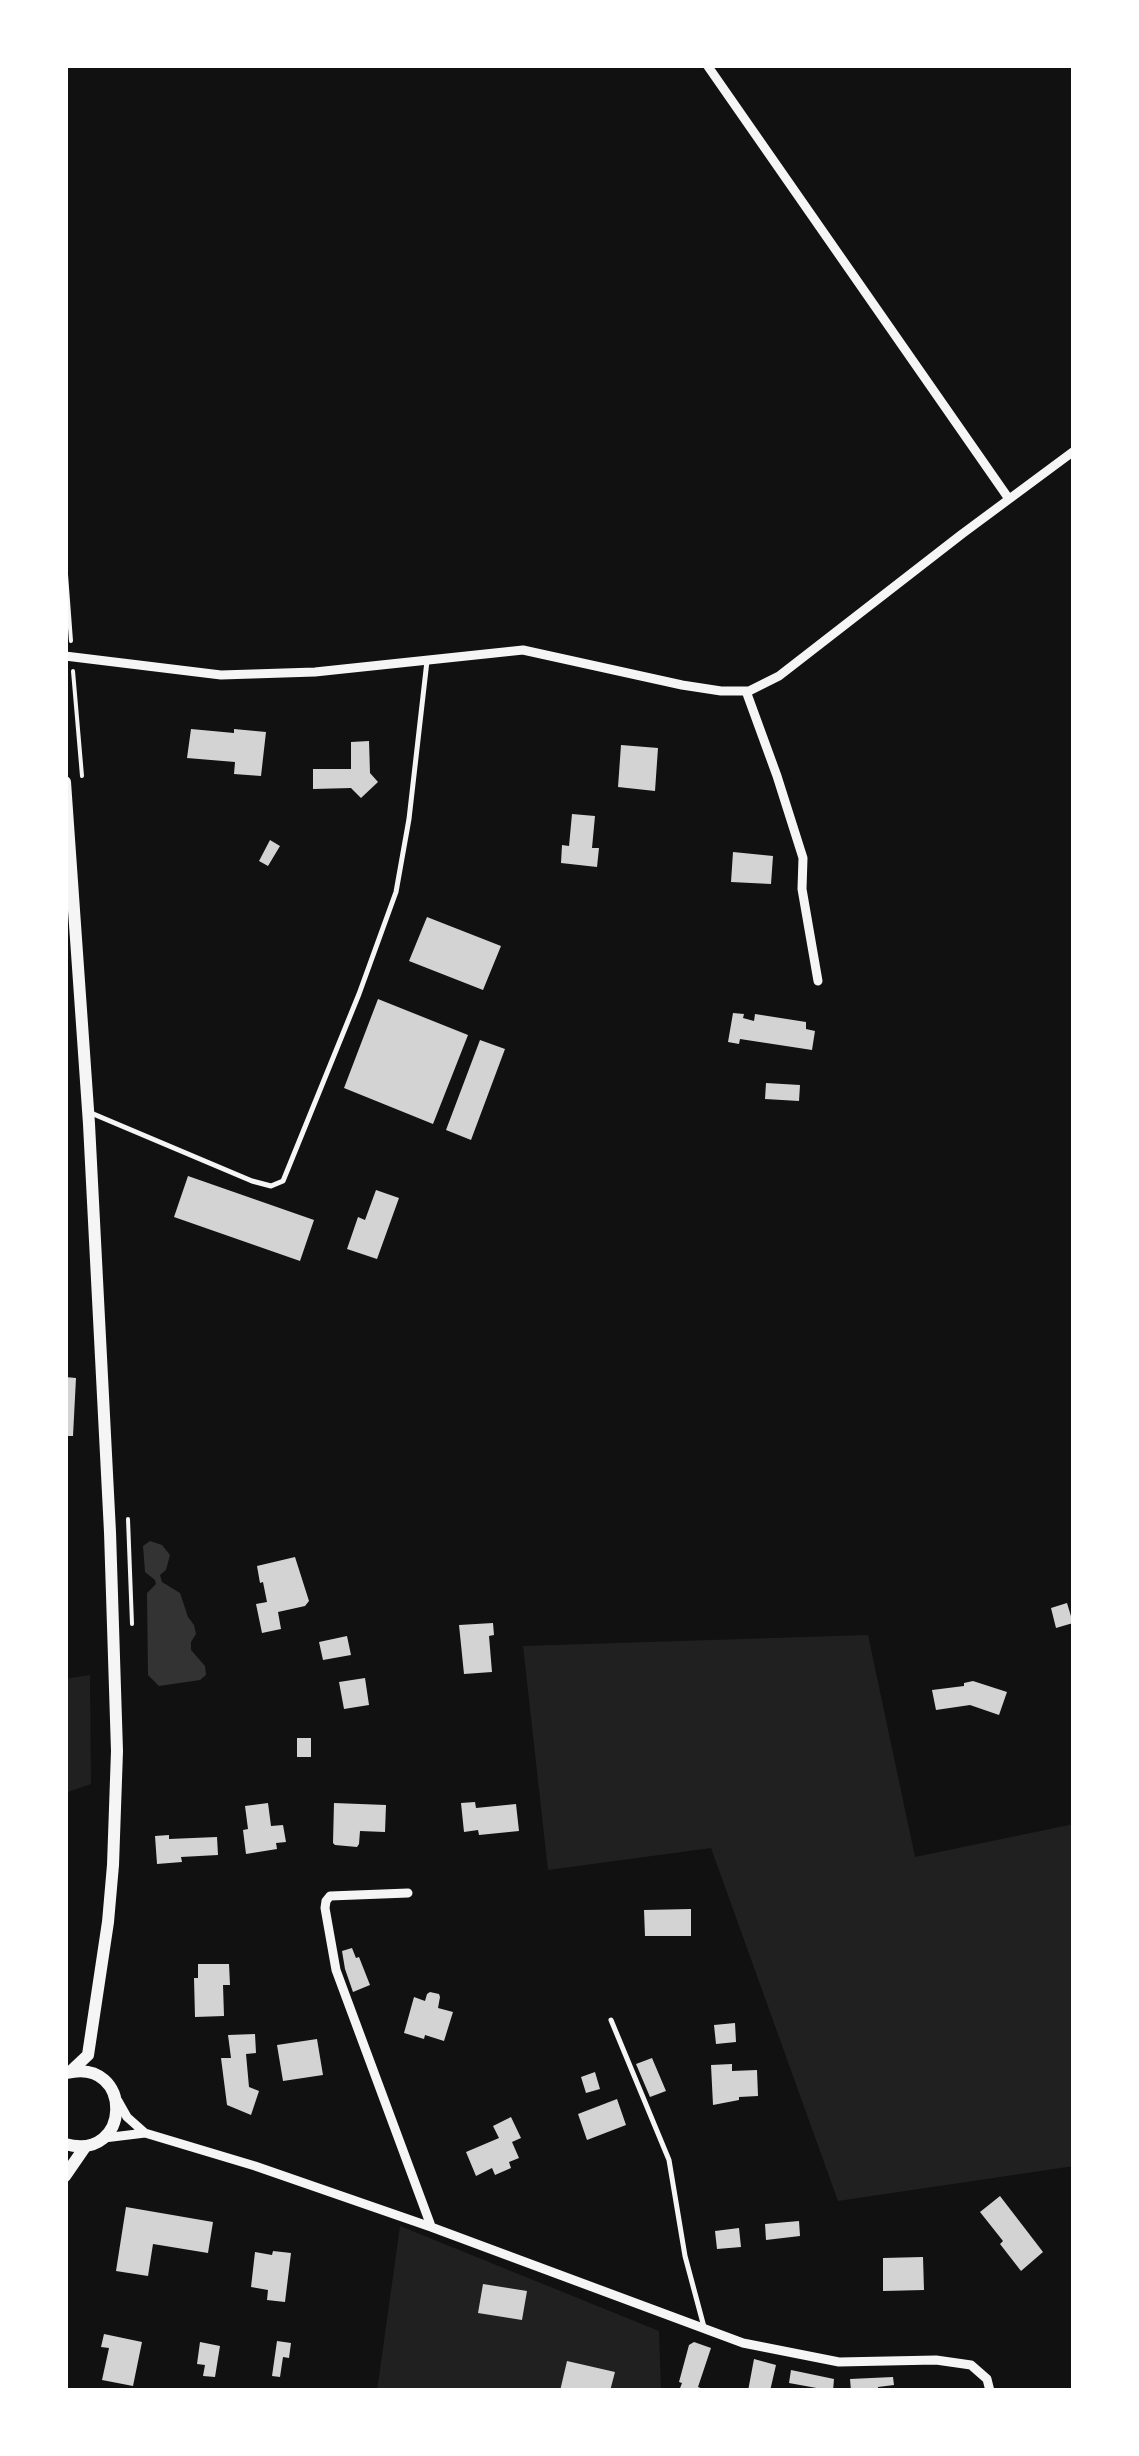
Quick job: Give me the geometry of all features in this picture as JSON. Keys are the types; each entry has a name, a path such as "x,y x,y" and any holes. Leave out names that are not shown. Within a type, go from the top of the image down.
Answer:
{"main road":[{"path":"65,782 88,1112 117,1751 108,1922 88,2055 100,2077"},
{"path":"68,2073 88,2055"},
{"path":"65,2144 85,2146 104,2138 114,2127 118,2112 110,2086 100,2077 91,2072 68,2073"},
{"path":"65,2176 85,2146"}],"street":[{"path":"707,65 1010,499"},
{"path":"69,656 221,675 315,672 523,650 682,686 746,691 779,676 1074,451"},
{"path":"746,691 803,858 802,889 818,981"},
{"path":"408,1893 330,1896 326,1908 336,1970 431,2227"},
{"path":"116,2098 145,2133"},
{"path":"104,2138 145,2133 255,2166 431,2227 743,2344 840,2362 936,2360 971,2365 987,2378 990,2391"}],"lane":[{"path":"88,1112 252,1181 272,1186 283,1181 396,892 427,661"},
{"path":"612,2020 668,2160 684,2256 704,2328"}],"path":[{"path":"65,561 69,656"}],"shaded area":[{"path":"150,1541 162,1545 170,1555 166,1570 160,1575 162,1582 180,1593 194,1625 196,1634 191,1650 205,1666 206,1675 200,1680 159,1686 148,1675 147,1593 156,1584 145,1572 143,1546"},
{"path":"868,1635 915,1857 1074,1824 1074,2166 838,2201 711,1848 548,1870 523,1646"},
{"path":"90,1675 91,1784 65,1793 65,1679"},
{"path":"400,2226 659,2331 661,2391 377,2391"}],"building":[{"path":"191,729 266,732 261,776 234,774 235,762 187,758"},
{"path":"369,741 370,773 378,782 361,798 351,788 313,789 313,769 351,769 351,742"},
{"path":"621,745 658,748 655,791 618,787"},
{"path":"572,814 595,816 592,848 599,848 597,867 561,863 562,845 569,846"},
{"path":"270,840 280,846 268,866 259,861"},
{"path":"733,852 773,856 771,884 731,882"},
{"path":"427,917 501,946 483,990 409,961"},
{"path":"378,999 468,1035 433,1124 344,1088"},
{"path":"733,1013 754,1021 755,1014 806,1022 806,1029 815,1031 812,1050 740,1039 739,1044 728,1042"},
{"path":"480,1040 505,1049 471,1140 446,1130"},
{"path":"766,1083 800,1085 799,1101 765,1099"},
{"path":"188,1176 314,1220 300,1261 174,1217"},
{"path":"376,1190 399,1198 377,1259 347,1249 358,1217 365,1220"},
{"path":"65,1377 76,1378 73,1436 65,1436"},
{"path":"295,1557 309,1601 305,1606 278,1612 281,1629 262,1633 256,1604 267,1602 257,1566"},
{"path":"1067,1603 1073,1623 1056,1628 1051,1608"},
{"path":"493,1623 494,1635 489,1636 492,1672 464,1674 459,1625"},
{"path":"347,1636 351,1655 323,1660 319,1642"},
{"path":"365,1678 369,1705 344,1709 339,1682"},
{"path":"973,1681 1007,1692 999,1715 970,1705 936,1710 932,1690"},
{"path":"297,1738 311,1738 311,1757 297,1757"},
{"path":"475,1802 476,1808 516,1804 519,1831 479,1835 478,1830 464,1832 461,1803"},
{"path":"268,1803 271,1826 283,1825 286,1842 276,1843 277,1849 246,1854 245,1806"},
{"path":"334,1803 386,1805 385,1832 360,1831 357,1847 335,1845"},
{"path":"169,1835 169,1839 217,1837 218,1855 181,1857 182,1862 157,1864 155,1836"},
{"path":"691,1909 691,1936 645,1936 644,1910"},
{"path":"352,1948 370,1985 353,1992 342,1951"},
{"path":"198,1964 229,1964 230,1985 223,1985 224,2016 195,2017 194,1978 198,1978"},
{"path":"430,1992 439,1994 438,2008 453,2012 444,2041 404,2033 414,1997 425,2001"},
{"path":"735,2023 736,2042 716,2044 714,2025"},
{"path":"255,2034 256,2053 246,2054 249,2087 259,2091 251,2115 227,2105 221,2058 231,2058 228,2035"},
{"path":"317,2039 323,2075 283,2081 277,2045"},
{"path":"652,2058 666,2091 650,2097 636,2064"},
{"path":"732,2064 732,2071 757,2070 758,2096 713,2105 711,2065"},
{"path":"595,2072 600,2089 586,2093 581,2077"},
{"path":"617,2099 626,2125 587,2140 578,2114"},
{"path":"511,2117 521,2138 512,2142 519,2158 509,2162 511,2168 495,2175 492,2168 476,2176 466,2152 499,2138 493,2126"},
{"path":"1000,2196 1043,2252 1021,2271 980,2212"},
{"path":"126,2207 213,2222 208,2253 153,2244 148,2276 116,2271"},
{"path":"799,2221 800,2236 766,2240 765,2224"},
{"path":"739,2228 741,2247 717,2249 715,2231"},
{"path":"273,2251 291,2253 285,2302 267,2300 268,2290 251,2287 255,2252 272,2255"},
{"path":"923,2257 924,2290 883,2291 883,2258"},
{"path":"483,2284 527,2291 522,2320 478,2313"},
{"path":"104,2334 142,2342 133,2386 102,2380 109,2348 101,2347"},
{"path":"277,2341 291,2343 289,2358 283,2357 280,2377 272,2376"},
{"path":"200,2342 220,2346 215,2377 203,2376 205,2365 197,2364"},
{"path":"694,2342 711,2348 698,2387 708,2391 679,2391 689,2345"},
{"path":"754,2359 776,2365 770,2391 748,2391"},
{"path":"567,2361 615,2372 610,2391 560,2391"},
{"path":"791,2370 834,2379 833,2391 789,2383"},
{"path":"893,2377 894,2385 878,2387 878,2391 851,2391 850,2379"}]}
